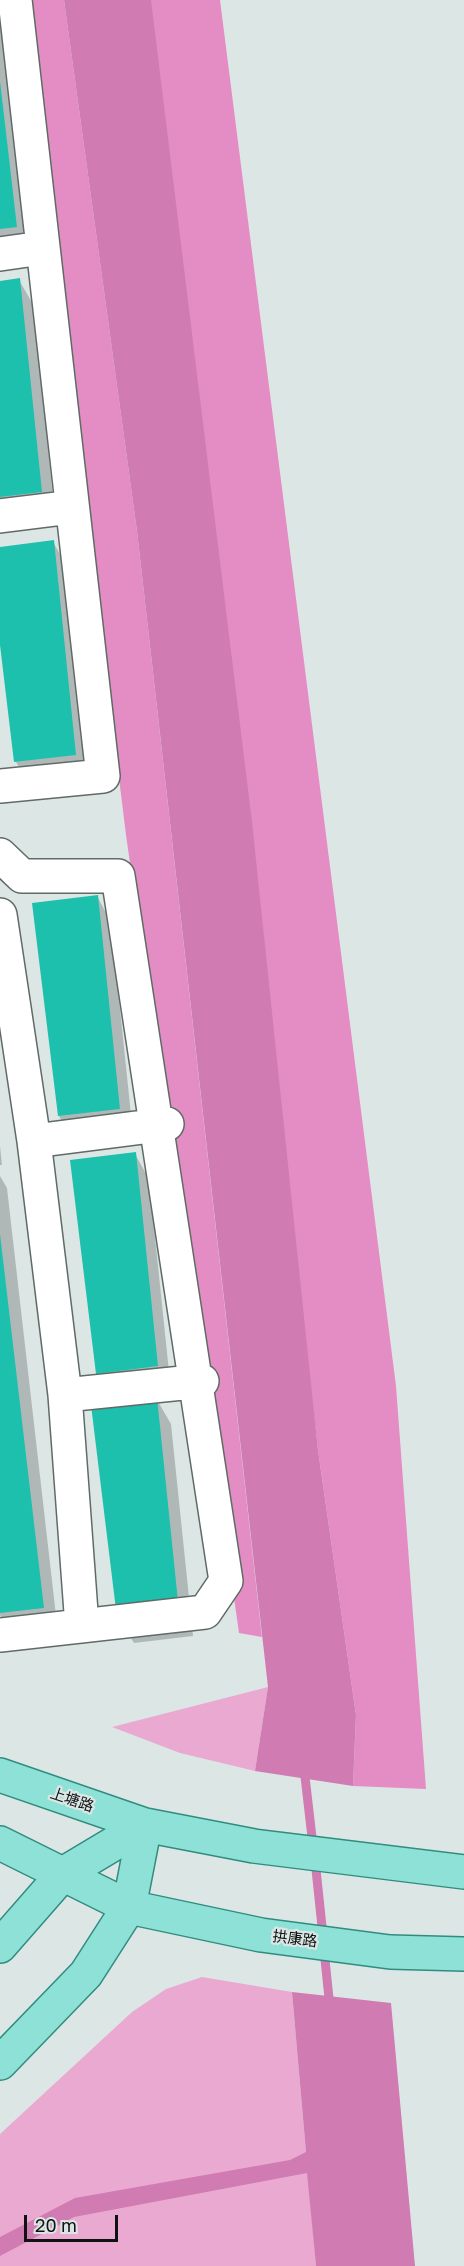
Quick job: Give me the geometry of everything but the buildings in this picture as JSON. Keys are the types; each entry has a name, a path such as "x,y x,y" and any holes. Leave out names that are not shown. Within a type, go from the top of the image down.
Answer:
{"main road":[{"name":"上塘路","path":"0,1775 145,1825"},
{"path":"0,2063 86,1974 129,1907 145,1825"},
{"path":"0,1946 63,1874 145,1825 254,1846 464,1872"},
{"path":"0,1843 63,1874"},
{"name":"拱康路","path":"63,1874 129,1907 261,1935 390,1952 464,1954"}],"lane":[{"path":"0,786 103,776 15,0"},
{"path":"0,254 42,248"},
{"path":"0,516 72,507"},
{"path":"0,855 22,876 118,876 226,1581 205,1612 0,1635"},
{"path":"0,915 34,1141 65,1395 82,1626"},
{"path":"34,1141 167,1124"},
{"path":"65,1395 202,1381"}],"shaded area":[{"path":"23,0 64,0 137,531 262,1637 239,1633 126,835"},
{"path":"64,0 151,0 252,822 318,1450 356,1715 353,1786 255,1771 268,1687 137,531"},
{"path":"150,0 220,0 396,1386 426,1789 353,1786 356,1715 318,1450"},
{"path":"268,1687 255,1771 180,1753 112,1727"},
{"path":"202,1977 292,1992 316,2266 0,2266 0,2134 132,2012 166,1989"},
{"path":"292,1992 391,2003 415,2266 316,2266 307,2173 74,2217 0,2256 0,2237 75,2198 290,2160 306,2152"}],"waterway":[{"path":"304,1768 313,1846"},
{"path":"315,1860 323,1936"},
{"path":"324,1950 330,2008"}]}
